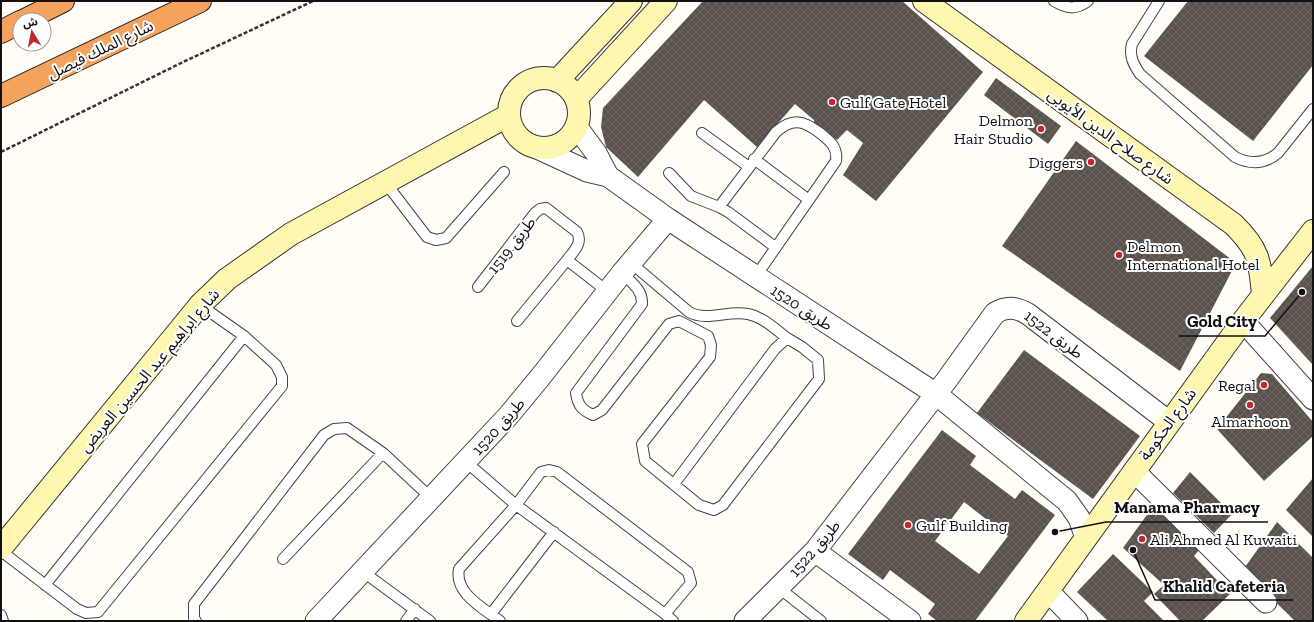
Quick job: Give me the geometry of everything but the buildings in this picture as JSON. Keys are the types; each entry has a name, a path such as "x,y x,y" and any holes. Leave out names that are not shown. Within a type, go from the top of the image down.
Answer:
{"highway":[{"path":"41,12 63,1"},
{"name":"شارع الملك فيصل","path":"1,96 200,1"},
{"path":"1,32 12,26"}],"street":[{"path":"556,81 631,1"},
{"path":"576,99 666,1"},
{"name":"شارع صلاح الدين الأيوبي","path":"924,1 1233,224 1249,241 1260,261 1263,295"},
{"path":"537,79 556,81 564,85 576,99 579,117 571,135 564,142 545,148 535,147 527,144 514,131 509,115 512,100 520,88 537,79"},
{"name":"شارع ابراهيم عبد الحسين العريض","path":"1,549 200,305 226,279 291,234 509,115"},
{"name":"طريق 1520","path":"576,126 596,153 608,176"},
{"name":"طريق 1520","path":"535,147 587,171 608,176 668,219 936,394"},
{"name":"طريق 1520","path":"316,621 465,461 542,375 626,268 668,219"},
{"name":"شارع الحكومة","path":"1026,621 1243,321 1313,231"},
{"name":"طريق 1522","path":"745,621 815,551 936,394 995,313 1003,309 1021,309 1169,422"},
{"path":"1243,321 1313,399"},
{"path":"936,394 1067,501 1079,518 1086,538"},
{"path":"1134,471 1266,602"},
{"path":"815,551 910,621"},
{"path":"1048,591 1077,621"}],"lane":[{"path":"1054,1 1066,7 1074,8 1088,1"},
{"path":"1156,2 1132,44 1130,50 1134,66 1140,74 1236,157 1253,163 1271,159 1278,153 1313,109"},
{"path":"719,207 776,132 788,124 794,122 808,124 829,140 835,149 836,161 756,276"},
{"path":"702,133 809,200"},
{"path":"385,182 427,237 436,240 446,238 504,172"},
{"path":"670,173 691,196 728,212 775,247"},
{"name":"طريق 1519","path":"478,287 540,209 546,208 577,232 580,237 580,242 567,260"},
{"path":"517,320 567,260 607,292"},
{"path":"626,268 696,316 706,317 747,314 767,321 787,338 802,347 818,360 819,379 723,505 714,510 699,505 645,461 642,444 710,357 711,345 708,336 679,322 669,324 602,410 593,415 582,410 578,403 576,393 642,304 640,292 626,268"},
{"path":"1,549 77,609 86,613 98,612 282,386 282,377 276,365 244,336 200,305"},
{"path":"45,585 244,336"},
{"path":"674,484 775,349 787,338"},
{"path":"196,621 194,604 324,435 334,429 347,428 383,453 430,497"},
{"path":"283,559 383,453"},
{"path":"465,461 516,505 673,621"},
{"path":"500,621 461,588 457,577 459,569 516,505 541,472 549,470 557,472 688,572 691,583 665,614"},
{"path":"491,614 554,532"},
{"path":"362,571 430,621"},
{"path":"779,588 821,621"},
{"path":"406,621 415,609"},
{"path":"1,616 3,621"}],"path":[{"path":"1,152 178,64 313,1"}],"place":[{"name":"Gulf Gate Hotel","path":"832,102"},
{"name":"Delmon Hair Studio","path":"1041,129"},
{"name":"Diggers","path":"1091,162"},
{"name":"Delmon International Hotel","path":"1119,255"},
{"name":"Gold City","path":"1302,292"},
{"name":"Regal","path":"1264,385"},
{"name":"Almarhoon","path":"1250,405"},
{"name":"Gulf Building","path":"908,525"},
{"name":"Manama Pharmacy","path":"1055,532"},
{"name":"Ali Ahmed Al Kuwaiti","path":"1142,539"},
{"name":"Khalid Cafeteria","path":"1133,550"}]}
